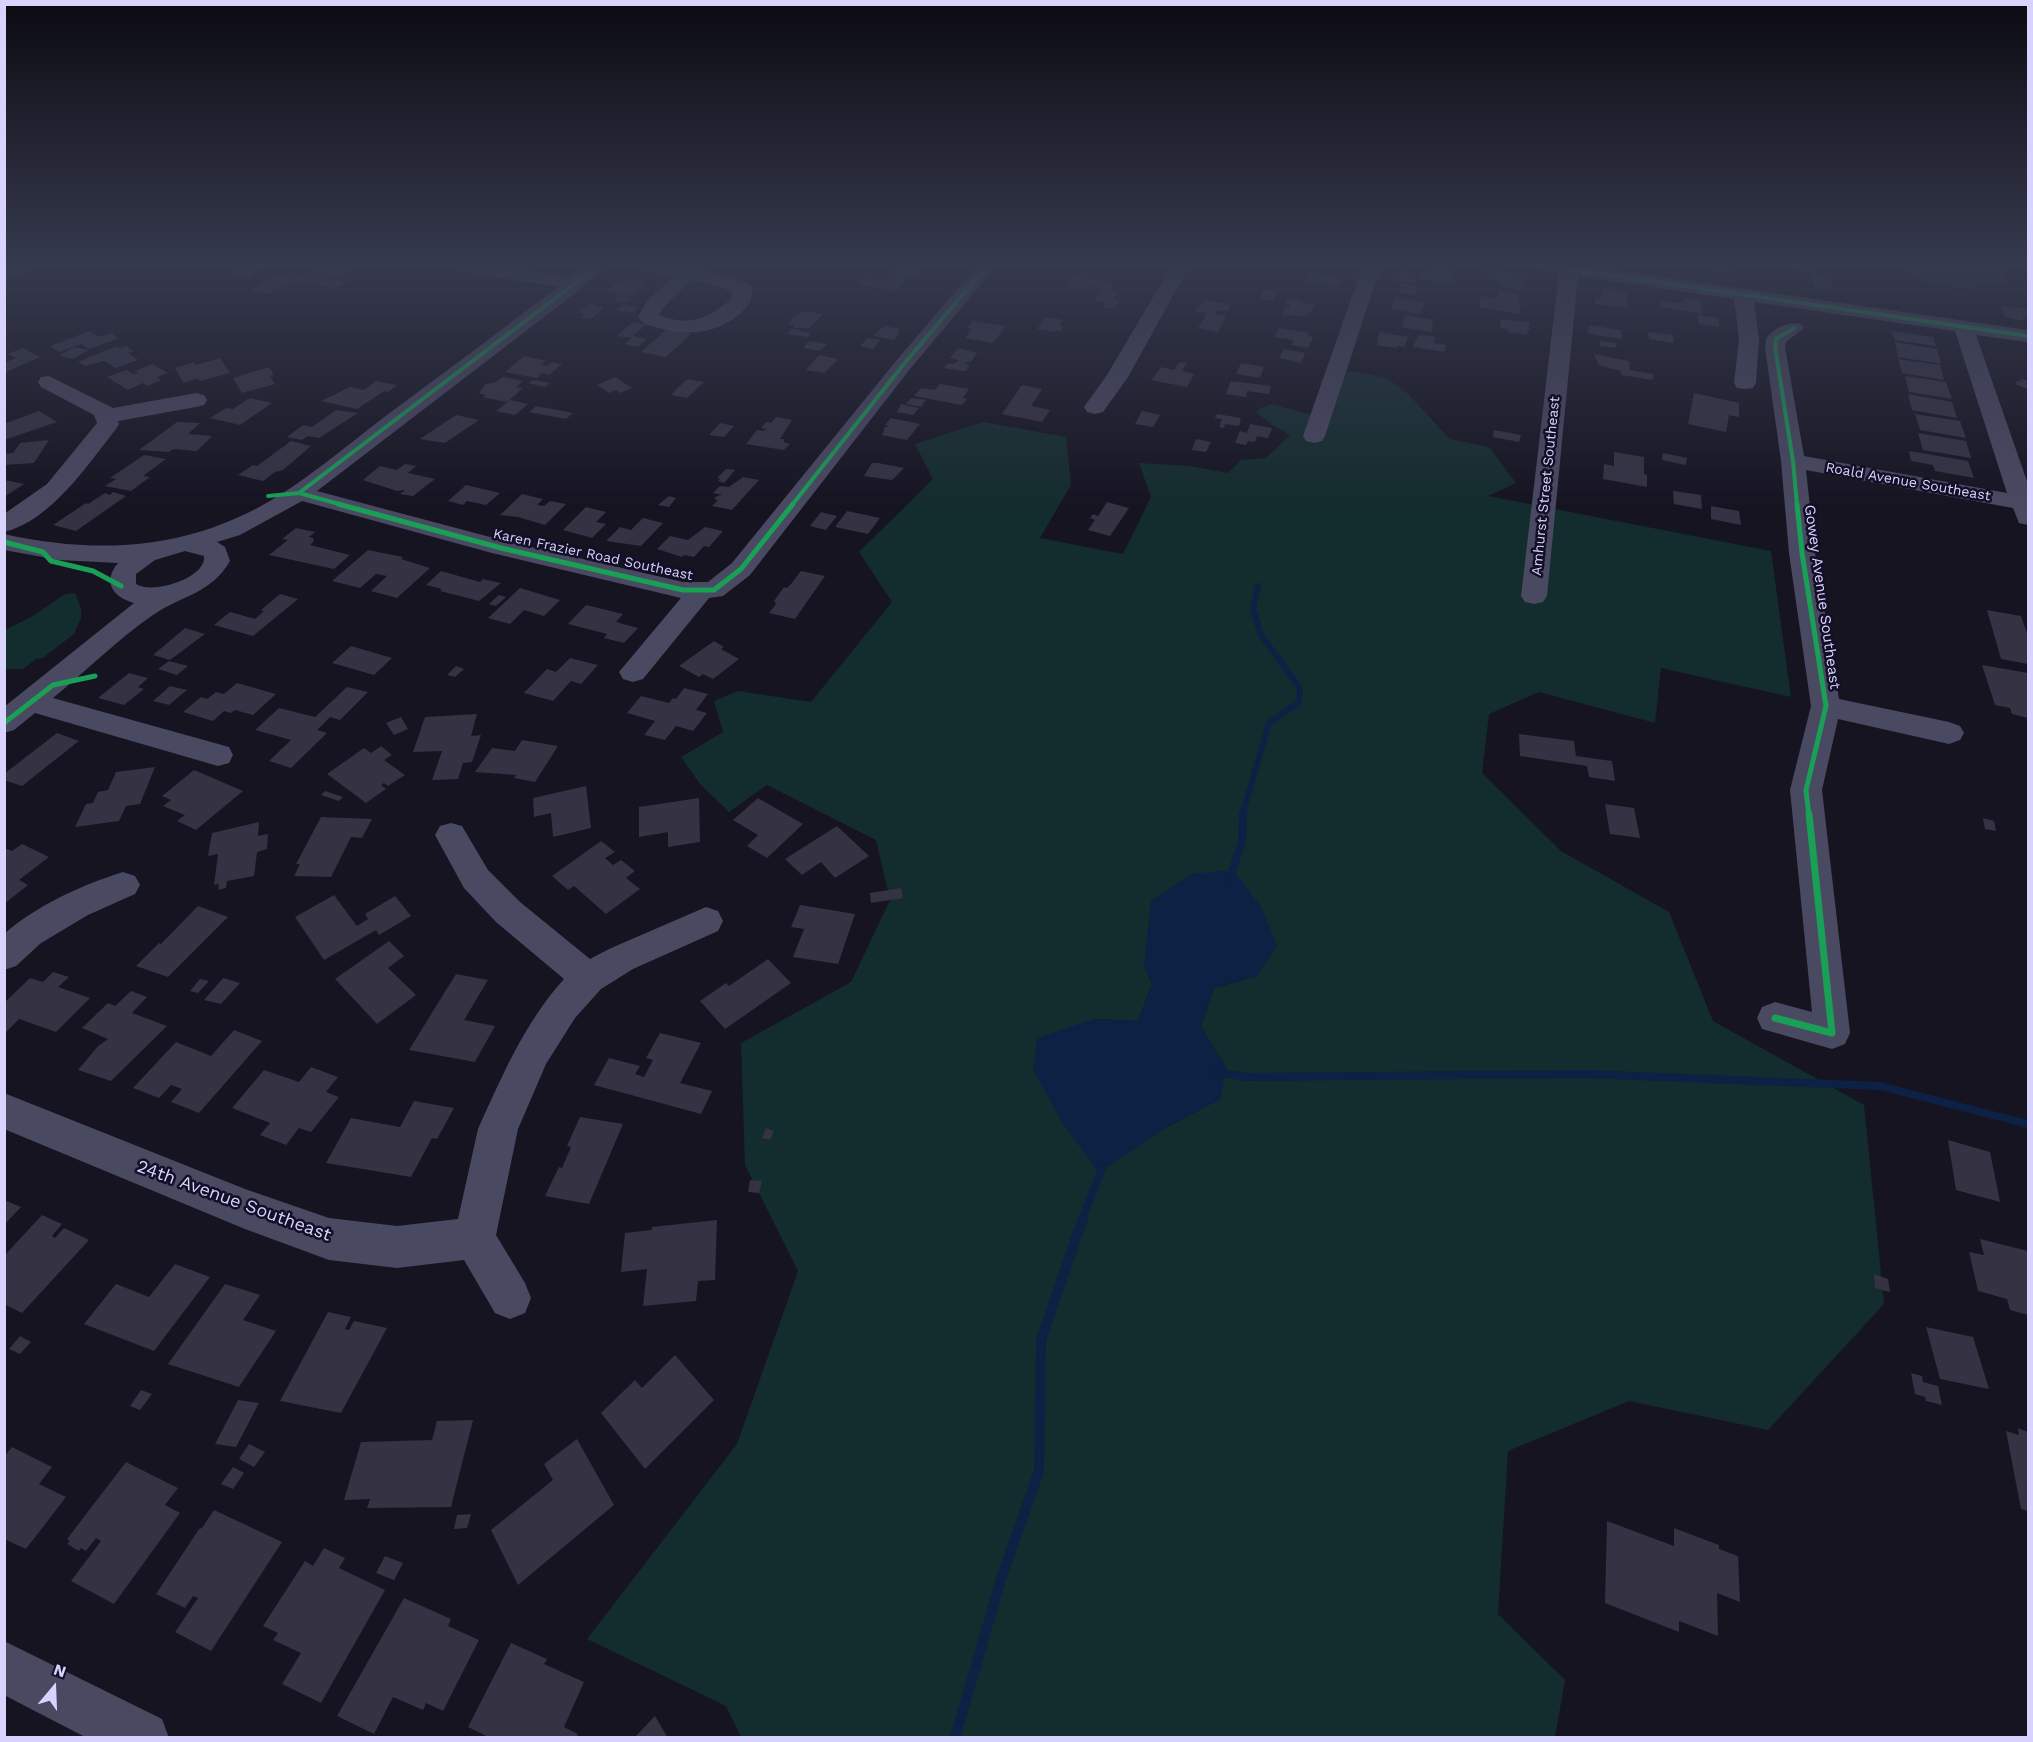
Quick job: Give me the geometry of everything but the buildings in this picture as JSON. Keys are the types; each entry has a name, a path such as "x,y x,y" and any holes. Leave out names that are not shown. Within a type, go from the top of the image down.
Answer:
{"street":[{"path":"4,542 43,552 102,557 154,551 231,530 299,493 492,346"},
{"name":"Karen Frazier Road Southeast","path":"299,493 501,548 683,590 714,590 741,569 919,346"},
{"path":"1095,407 1117,377 1135,346"},
{"path":"1314,436 1344,346"},
{"name":"Amhurst Street Southeast","path":"1534,596 1561,346"},
{"path":"1744,383 1748,346"},
{"name":"Gowey Avenue Southeast","path":"1775,346 1793,461 1802,553 1826,706 1806,790 1832,1033 1775,1018"},
{"path":"1970,346 2026,510"},
{"path":"4,525 42,501 56,489 108,424 104,411 50,382"},
{"path":"107,416 196,400"},
{"name":"Roald Avenue Southeast","path":"1793,461 2026,510"},
{"path":"4,723 144,609 206,578 218,560 262,522 288,507 299,493"},
{"path":"185,543 210,547 216,553 218,560"},
{"path":"90,652 122,588 122,575 129,566 154,551"},
{"path":"43,552 51,561 93,571 133,596 146,598 178,593"},
{"path":"633,672 702,590"},
{"path":"31,702 218,754"},
{"path":"1826,706 1949,733"},
{"path":"451,835 476,879 508,912 588,978"},
{"path":"4,956 29,933 76,905 123,885"},
{"path":"510,1298 474,1238 498,1129 532,1054 562,1007 588,978 621,959 706,921"},
{"name":"24th Avenue Southeast","path":"4,1111 245,1209 329,1239 397,1247 474,1238"},
{"path":"4,1667 143,1737"}],"green space":[{"path":"1356,372 1387,378 1408,394 1450,439 1489,447 1516,483 1488,496 1771,551 1791,697 1661,668 1655,723 1539,692 1489,714 1482,773 1561,851 1669,912 1713,1021 1864,1105 1884,1304 1768,1430 1629,1401 1508,1451 1498,1614 1565,1680 1555,1737 741,1737 726,1706 587,1639 737,1444 798,1271 745,1165 741,1043 851,982 890,900 876,840 767,785 729,812 700,784 681,757 723,732 714,701 738,691 811,702 892,602 859,552 933,479 915,444 983,422 1066,437 1071,485 1040,538 1123,554 1151,497 1139,463 1190,466 1228,473 1241,460 1266,458 1290,435 1272,425 1255,411 1271,404 1320,417 1335,373","holes":["1144,966 1257,976 1214,988 1201,1027 1226,1067 1220,1099 1167,1127 1094,1019 1138,1021 1152,984"]},
{"path":"75,593 81,608 81,618 74,634 43,658 36,659 23,669 5,669 5,630 33,616 65,594"}],"water":[{"path":"1233,870 1262,908 1277,946 1257,976 1214,988 1201,1027 1226,1067 1220,1099 1167,1127 1099,1173 1064,1125 1033,1070 1037,1038 1094,1019 1138,1021 1152,984 1144,966 1151,901 1192,874"}],"waterway":[{"path":"1242,816 1269,723 1299,702 1300,688 1261,635 1253,609 1258,586"},
{"path":"1230,878 1242,841 1243,814"},
{"path":"1216,1072 1247,1077 1587,1074 1880,1086 2028,1124"},
{"path":"1082,1219 1103,1166"},
{"path":"955,1738 1001,1579 1039,1471 1041,1340 1083,1218"}],"cycle path":[{"path":"299,493 492,346"},
{"path":"268,496 299,493 501,548 683,590 714,590 741,569 919,346"},
{"path":"1775,346 1793,461 1802,553 1826,706 1806,790 1832,1033 1775,1018"},
{"path":"4,542 43,552 51,561 93,571 121,586"},
{"path":"4,723 53,685 95,676"}]}
